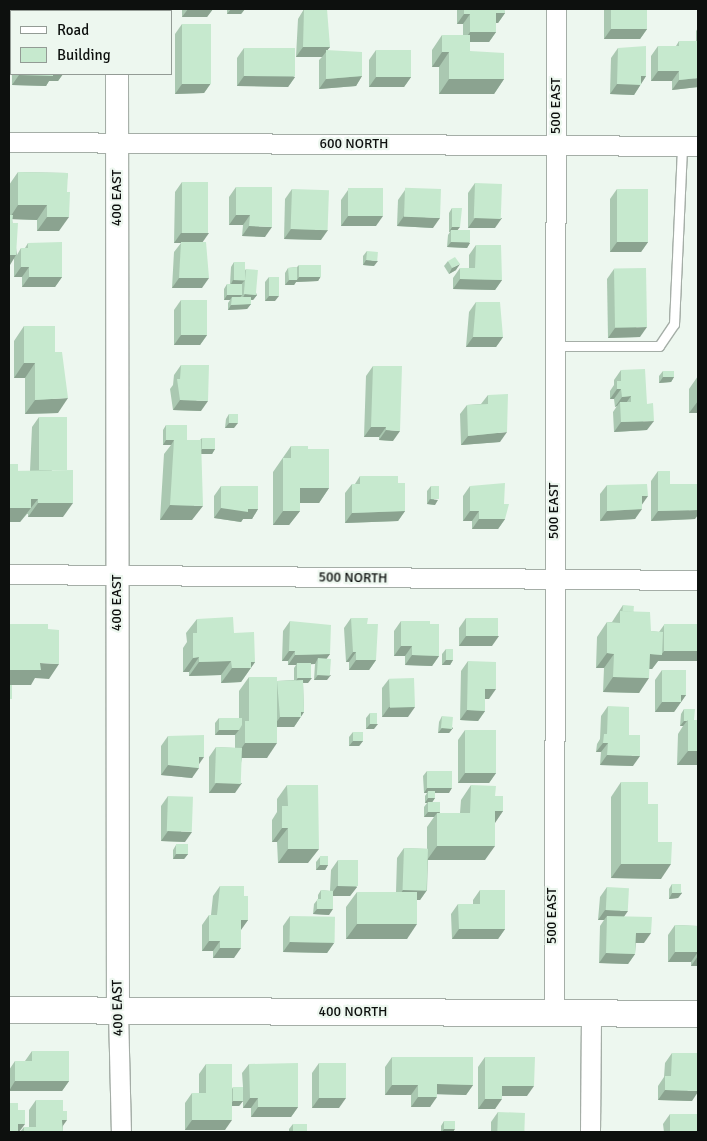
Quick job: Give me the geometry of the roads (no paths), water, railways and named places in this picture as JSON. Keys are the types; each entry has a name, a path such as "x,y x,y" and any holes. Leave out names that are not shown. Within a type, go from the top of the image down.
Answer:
{"main road":[{"name":"400 NORTH","path":"9,1010 698,1014"}],"street":[{"name":"500 EAST","path":"554,1014 553,580 556,9"},
{"name":"400 EAST","path":"117,75 118,1011 121,1132"},
{"name":"600 NORTH","path":"9,142 690,146"},
{"name":"500 NORTH","path":"9,574 698,580"},
{"path":"590,1132 591,1014"}],"lane":[{"path":"555,346 659,346 674,324 690,146"}]}
